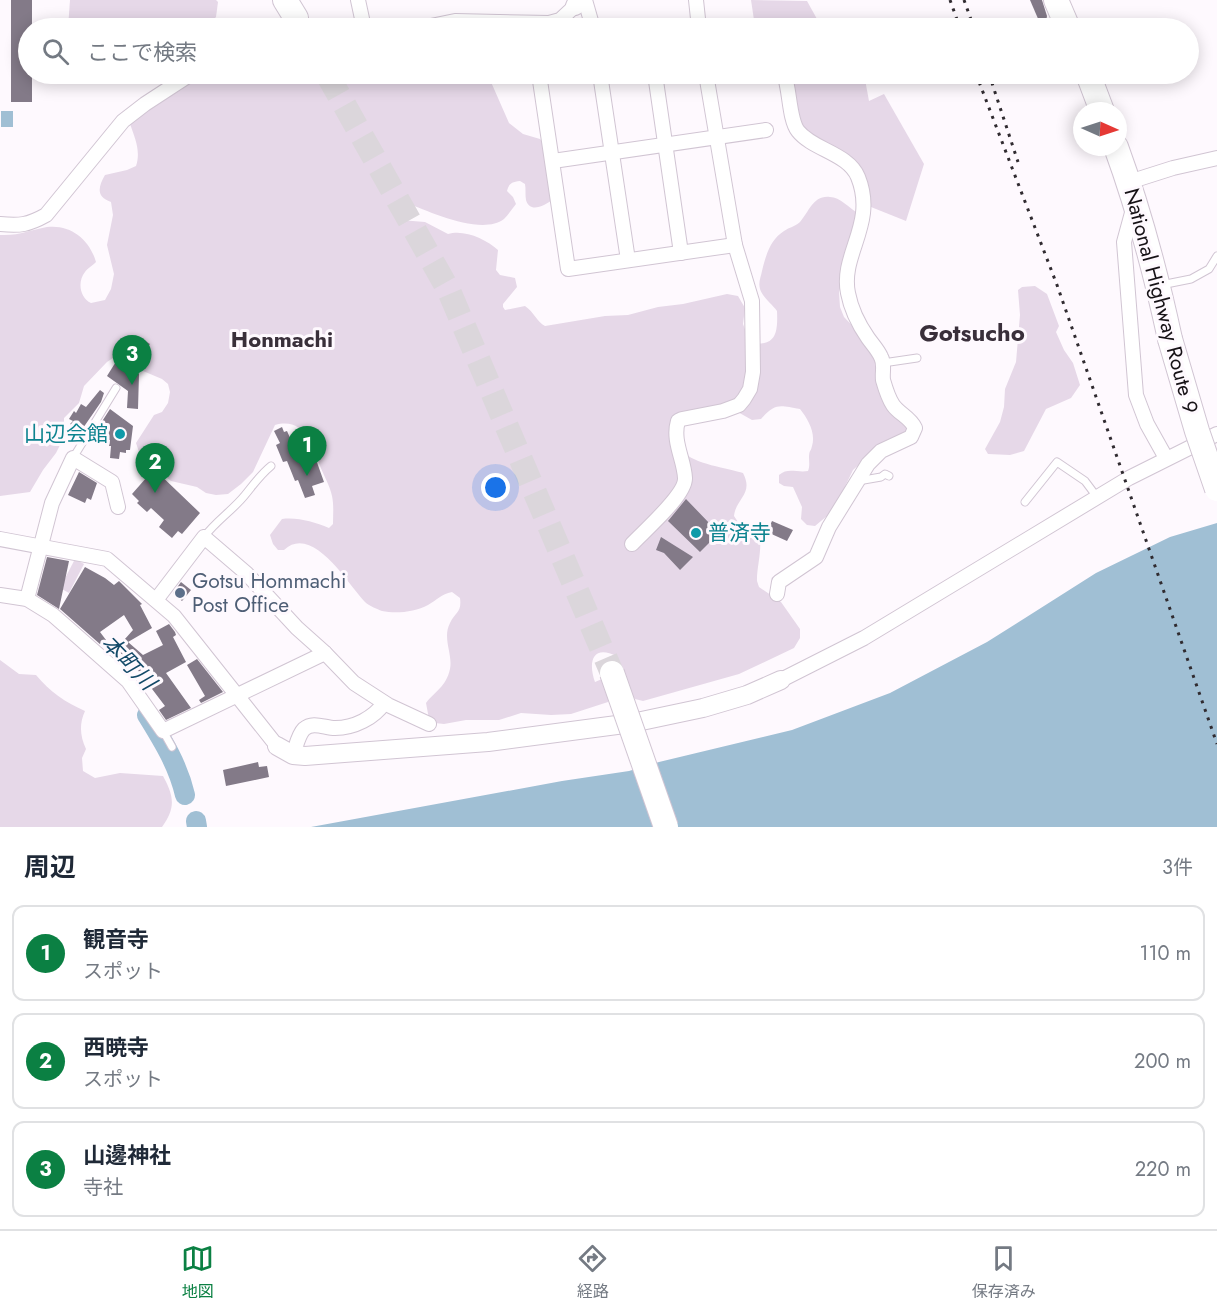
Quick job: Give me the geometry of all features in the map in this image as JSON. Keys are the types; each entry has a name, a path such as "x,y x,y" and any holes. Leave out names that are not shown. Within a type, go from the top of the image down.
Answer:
{"highway":[{"path":"1056,0 1064,18"},
{"path":"1092,84 1099,102"},
{"name":"National Highway Route 9","path":"1119,156 1132,193 1158,285 1170,339 1197,431 1217,489"},
{"path":"612,673 666,827"}],"street":[{"path":"358,0 362,18"},
{"path":"696,0 698,18"},
{"path":"562,18 579,2 588,18"},
{"path":"0,224 32,223 46,215 123,121 177,84"},
{"path":"541,84 568,269 735,245"},
{"path":"601,84 628,260"},
{"path":"657,84 681,253"},
{"path":"632,544 678,495 684,484 685,477 676,440 678,421 682,418 734,408 744,399 750,388 753,372 752,301 735,245 708,84"},
{"path":"777,594 779,582 816,556 829,528 868,464 881,450 911,437 915,430 911,421 899,412 891,401 883,379 881,356 856,318 848,292 848,274 862,227 863,203 859,180 850,166 797,129 787,84"},
{"path":"553,161 766,130"},
{"path":"1166,458 1146,424 1136,395 1124,242 1132,193 1173,168 1217,158"},
{"path":"285,751 450,746 633,728 747,695 864,638 1097,497 1166,458 1217,434"},
{"path":"27,599 52,503 73,458 112,482 118,507"},
{"path":"156,600 204,537 246,573 297,628 354,683 384,703 429,724"},
{"path":"0,539 107,559 181,624 285,751"},
{"path":"0,595 27,599 53,615 116,669 138,694 163,730 325,653"},
{"path":"285,751 308,727 317,725 338,728 356,724 379,710 384,703"},
{"path":"633,728 666,827"}],"lane":[{"path":"1158,285 1191,279 1209,269 1217,256"},
{"path":"883,363 917,358"},
{"path":"73,458 116,388"},
{"path":"1024,502 1057,462 1085,481 1097,497"},
{"path":"204,537 245,495 258,476 271,466"},
{"path":"856,481 881,477 885,474 889,476"},
{"path":"163,730 172,747"}],"shaded area":[{"path":"70,0 216,0 218,2 215,18 69,18"},
{"path":"751,0 807,1 816,18 754,18"},
{"path":"187,84 492,84 509,123 523,134 540,139 547,147 552,200 538,207 531,207 526,200 525,184 520,181 511,183 507,191 516,204 504,219 494,224 470,224 456,221 407,203 399,205 394,210 395,216 400,220 425,222 448,234 461,233 475,236 493,246 498,250 496,270 500,275 515,278 517,287 503,307 505,310 525,306 545,326 605,316 628,315 727,294 738,296 745,308 743,324 750,343 765,343 774,337 777,326 777,311 765,298 759,286 772,243 784,231 800,222 815,201 824,197 837,199 858,213 839,292 840,307 844,317 867,341 913,431 863,461 853,470 833,511 815,526 807,525 801,519 802,507 793,487 779,483 779,475 782,473 808,471 809,469 813,436 800,409 779,406 761,419 752,420 729,407 680,413 682,443 688,456 743,473 747,486 746,491 734,516 738,522 756,528 760,544 757,581 759,587 781,602 800,629 800,638 794,648 739,674 643,701 635,699 627,688 617,656 602,652 594,657 592,668 595,682 602,679 608,702 571,714 521,713 499,720 435,723 429,719 426,703 443,685 450,669 447,634 452,619 459,610 460,598 452,592 411,611 382,611 365,602 340,571 318,550 307,544 295,544 284,550 278,550 270,535 282,519 306,520 329,528 333,524 331,492 310,441 300,429 293,425 275,425 253,472 228,494 206,493 197,487 171,481 140,455 136,443 154,415 162,412 168,403 170,392 168,384 143,371 138,360 131,353 119,354 107,362 84,386 79,403 64,418 64,437 56,453 30,492 0,496 0,235 13,235 56,227 78,235 89,247 96,262 86,271 81,280 82,294 91,303 105,300 111,289 114,274 107,245 113,215 111,202 101,194 101,184 105,175 136,166 138,150 130,124 144,110 181,90"},
{"path":"789,84 866,84 869,101 884,94 924,164 906,221 866,205 863,178 854,160 812,137 799,123"},
{"path":"1035,286 1047,294 1059,326 1056,332 1073,363 1080,385 1071,398 1046,409 1024,451 1010,455 988,454 985,449 1000,422 1005,389 1016,362 1020,315 1018,290 1022,287"},
{"path":"75,559 84,564 69,593 60,588"},
{"path":"0,660 19,674 36,675 58,696 85,711 81,725 81,735 86,749 82,758 83,771 95,778 120,773 163,776 172,802 170,814 162,827 0,827"}],"water":[{"path":"1,111 13,111 13,127 1,127"},
{"path":"1217,523 1217,827 311,827 629,771 792,730 890,693 987,642 1096,573 1170,537"}],"building":[{"path":"11,0 32,0 32,18 18,18 18,84 32,84 32,102 11,102"},
{"path":"1030,0 1042,0 1047,18 1038,18"},
{"path":"142,339 150,344 135,366 137,368 135,372 139,374 138,409 127,408 128,391 107,376 117,360 121,363 123,359 127,361"},
{"path":"100,390 104,393 101,402 81,431 70,424 73,421 69,419 74,411 76,413 81,404 86,407"},
{"name":"山辺会館","path":"110,409 133,426 130,450 126,450 126,453 120,452 119,459 110,458 109,429 101,423"},
{"path":"282,427 284,432 287,431 291,440 302,436 310,455 314,454 324,482 312,486 315,495 305,498 287,461 283,462 276,445 280,443 274,431"},
{"path":"154,469 200,513 182,534 178,531 172,538 159,527 164,520 151,508 147,512 137,503 139,501 132,494"},
{"path":"79,472 97,483 91,500 87,498 85,503 68,495"},
{"name":"普済寺","path":"686,499 712,526 709,529 716,536 700,552 668,521"},
{"path":"772,521 793,530 787,541 767,532"},
{"path":"661,537 693,557 680,570 664,553 656,550"},
{"path":"47,557 69,561 59,609 37,595"},
{"path":"85,567 114,585 119,581 142,604 140,605 152,628 128,642 143,655 163,645 156,631 169,624 175,632 176,635 173,637 186,662 166,673 191,708 166,720 159,710 165,706 133,664 116,649 133,630 124,615 100,632 106,640 101,645 60,609"},
{"path":"181,582 191,590 182,601 173,593"},
{"path":"197,659 223,692 201,703 199,700 205,696 187,665"},
{"path":"258,762 259,767 267,766 269,777 226,786 223,770"}],"waterway":[{"name":"本町川","path":"147,715 174,763 185,795"},
{"name":"本町川","path":"196,821 197,827"}],"tunnel":[{"path":"333,84 449,291 612,673"}],"railway":[{"path":"950,0 956,18"},
{"path":"964,0 970,18"},
{"path":"980,84 1057,285 1217,744"},
{"path":"992,84 1018,162"}],"place":[{"name":"山邊神社","path":"132,385"},
{"name":"山辺会館","path":"120,434"},
{"name":"観音寺","path":"307,476"},
{"name":"西暁寺","path":"155,493"},
{"name":"普済寺","path":"696,533"},
{"name":"Gotsu Hommachi Post Office","path":"180,593"}],"district":[{"name":"Gotsucho","path":"972,332"},
{"name":"Honmachi","path":"282,339"}]}
